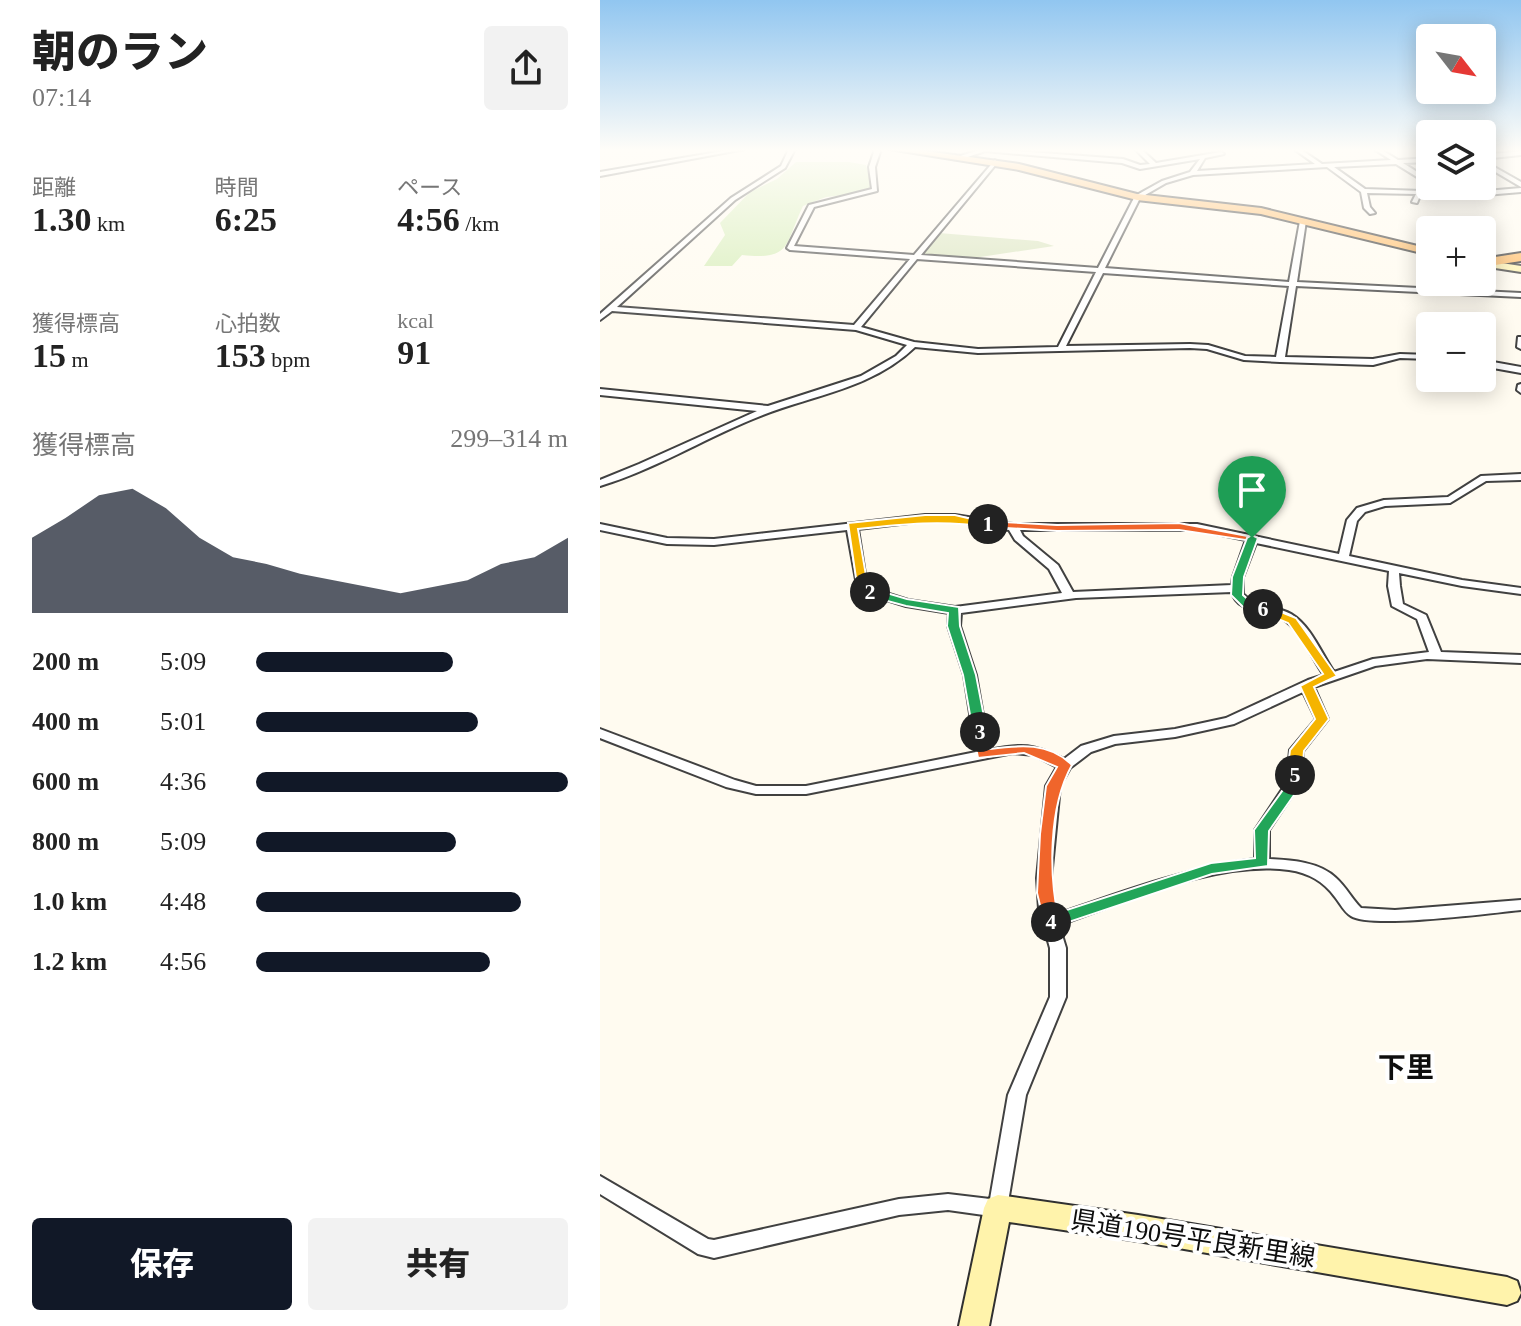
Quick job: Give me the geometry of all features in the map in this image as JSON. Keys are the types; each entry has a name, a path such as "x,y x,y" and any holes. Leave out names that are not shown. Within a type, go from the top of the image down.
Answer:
{"highway":[{"path":"1256,211 1416,249"},
{"path":"1496,261 1520,262"}],"main road":[{"name":"県道190号平良新里線","path":"998,1208 1138,1228 1507,1291"},
{"path":"974,1326 998,1208"}],"street":[{"path":"604,314 720,211"},
{"path":"808,211 789,247 1293,284 1521,295"},
{"path":"856,328 954,211"},
{"path":"1061,348 1130,211"},
{"path":"1280,360 1303,221"},
{"path":"604,314 856,328 913,344 997,352 1203,346 1244,358 1280,360 1373,362 1393,356 1416,357"},
{"path":"1521,339 1521,347"},
{"path":"600,483 770,409 858,381 900,358 913,344"},
{"path":"1496,366 1521,370"},
{"path":"600,392 770,409"},
{"path":"1343,558 1352,520 1361,510 1384,503 1450,500 1484,478 1521,477"},
{"path":"600,527 667,541 714,542 940,518 1013,527 1179,526 1252,538 1479,587 1521,591"},
{"path":"852,526 862,589 906,603 955,610 1069,596 1236,588"},
{"path":"1013,527 1019,538 1054,567 1069,596"},
{"path":"1252,538 1236,588 1237,595 1247,605 1278,613 1292,621 1331,676"},
{"path":"1394,569 1398,606 1422,617 1436,654"},
{"path":"955,610 954,626 970,675 983,755"},
{"path":"600,1184 705,1248 714,1249 899,1207 948,1202 998,1208 1017,1095 1058,997 1059,956 1045,893 1046,855 1053,786 1065,765 1086,749 1114,740 1175,733 1230,721 1331,676 1373,663 1436,654 1521,659"},
{"path":"1262,862 1262,830 1294,782 1297,750 1322,719 1307,686"},
{"path":"600,733 731,784 756,790 806,790 1024,748 1065,765"},
{"path":"1051,922 1211,869 1262,862 1322,874 1357,913 1395,916 1521,905"}],"green space":[{"path":"732,211 801,211 789,240 778,252 742,255 732,266 704,266 725,235 720,223"},
{"path":"939,233 1038,241 1054,246 960,260 918,257"}],"district":[{"name":"下里","path":"1406,1067"}],"route":[{"path":"955,518 1013,527 1197,527 1252,538 1238,577 1237,595 1247,605 1278,613 1292,621 1331,676 1307,686 1321,711 1322,719 1297,750 1292,788 1262,830 1262,862 1211,869 1051,922 1046,909 1044,878 1047,843 1053,786 1065,765 1024,748 983,755 970,675 954,626 955,610 906,603 862,589 852,526 955,518"}]}
